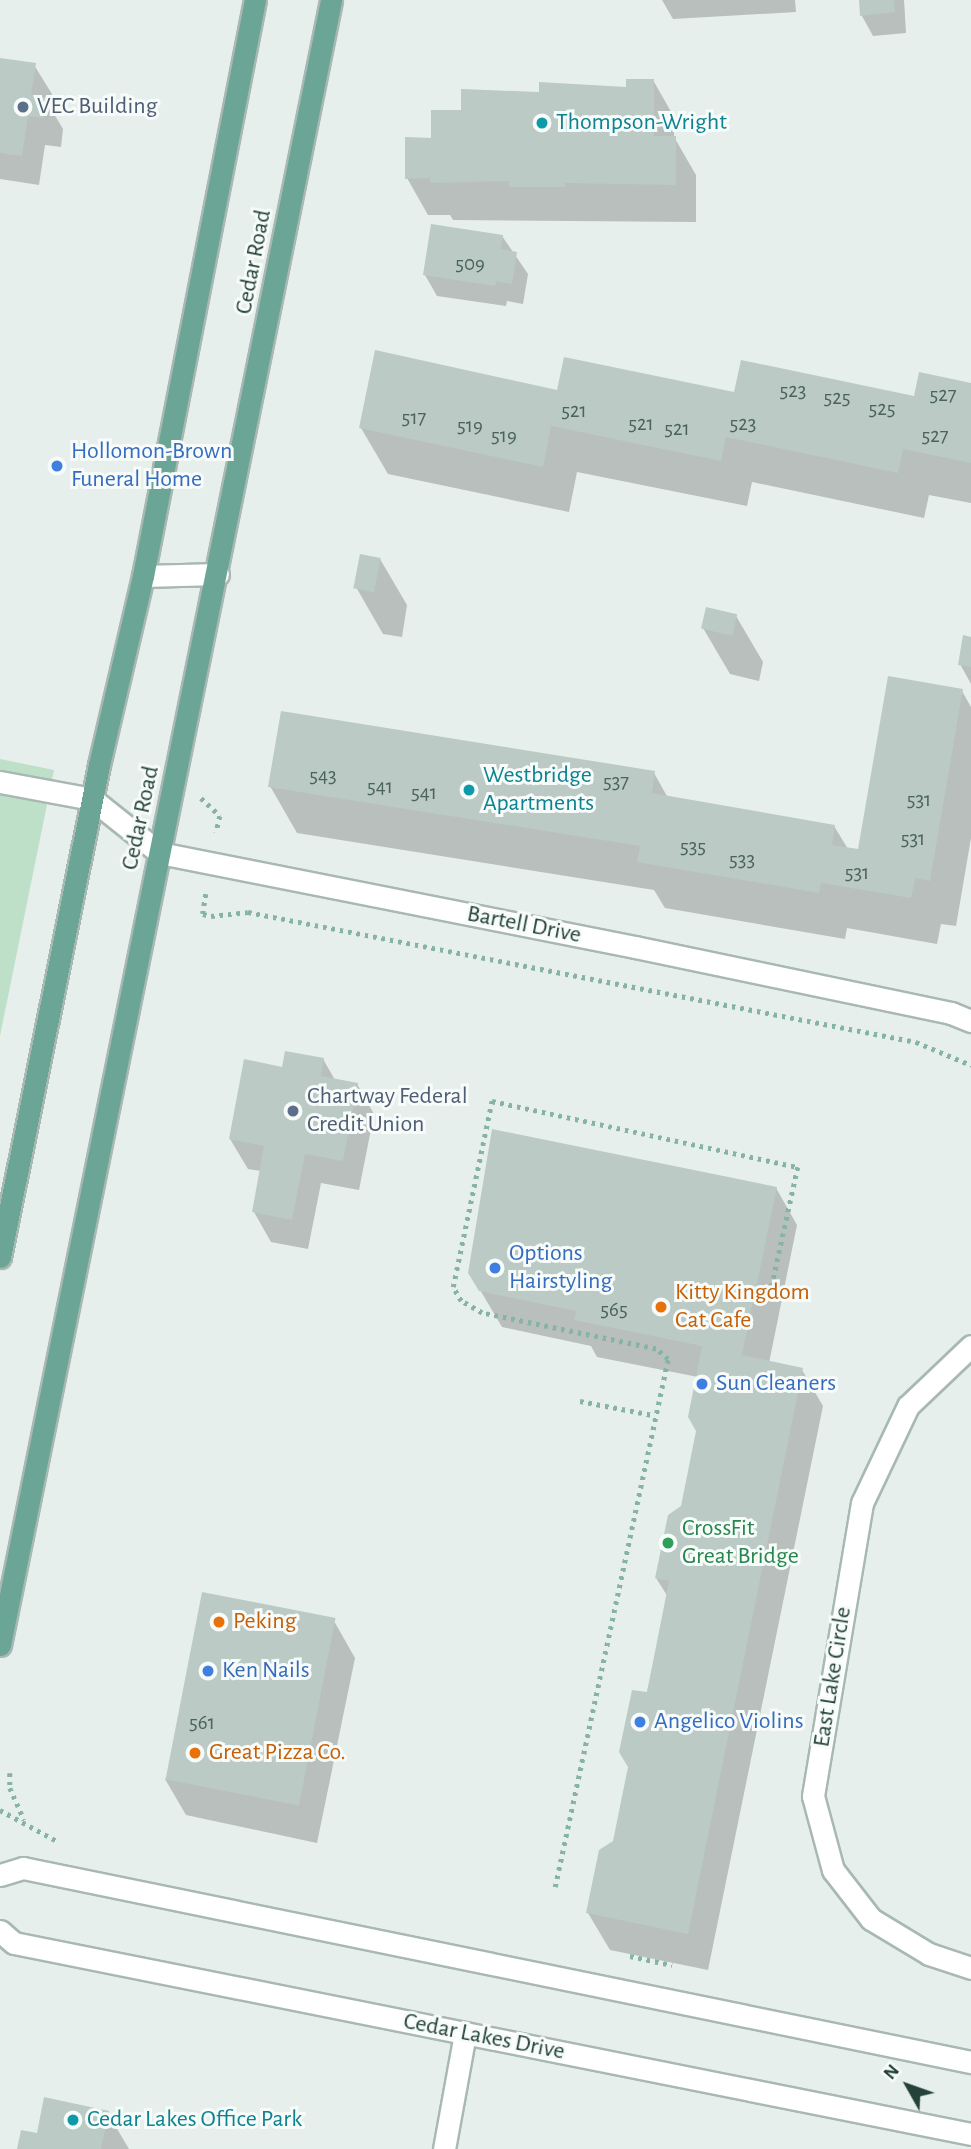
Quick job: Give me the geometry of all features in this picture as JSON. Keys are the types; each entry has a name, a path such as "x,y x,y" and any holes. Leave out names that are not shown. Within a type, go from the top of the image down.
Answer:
{"main road":[{"name":"Cedar Road","path":"0,1256 92,799 143,576 255,0"},
{"name":"Cedar Road","path":"0,1645 218,574 331,0"}],"street":[{"path":"143,576 218,574"},
{"path":"0,782 92,799"},
{"name":"Bartell Drive","path":"92,799 160,853 649,950 951,1013 971,1021"},
{"name":"East Lake Circle","path":"971,1346 908,1406 863,1503 813,1796 833,1870 871,1919 929,1954 971,1968"},
{"path":"0,1875 23,1868 971,2062"},
{"name":"Cedar Lakes Drive","path":"0,1931 14,1942 971,2134"},
{"path":"444,2149 465,2033"}],"path":[{"path":"395,942 916,1042 971,1065"},
{"path":"555,1886 653,1415 668,1359 656,1349 482,1313 461,1301 453,1287 492,1101 798,1167 771,1290 760,1288"},
{"path":"580,1401 653,1415"},
{"path":"0,1810 24,1821 10,1788 10,1773"}],"green space":[{"path":"0,759 54,770 0,1036"}],"building":[{"path":"859,0 894,0 895,12 860,16"},
{"name":"VEC Building","path":"0,58 36,63 31,95 47,98 44,118 28,116 22,156 0,153"},
{"name":"Thompson-Wright","path":"626,79 654,79 654,136 676,136 676,185 565,183 565,187 509,187 509,181 430,183 430,178 405,179 405,137 431,138 431,110 461,110 461,89 539,92 539,82 626,87"},
{"path":"431,224 503,235 501,249 517,252 512,284 496,281 495,286 423,275"},
{"path":"375,350 557,390 564,357 734,392 741,360 914,396 919,372 971,383 971,463 903,449 898,473 726,437 721,461 551,426 543,467 359,428"},
{"path":"360,554 381,558 374,592 353,588"},
{"path":"706,607 737,614 732,636 701,628"},
{"path":"963,635 971,637 971,667 958,665"},
{"name":"Westbridge Apartments","path":"888,676 963,689 930,881 915,878 911,898 821,883 819,893 637,862 640,846 268,787 281,711 655,771 652,793 835,825 832,845 858,849"},
{"name":"Chartway Federal Credit Union","path":"285,1051 324,1058 321,1076 358,1083 343,1161 305,1154 292,1220 252,1212 264,1146 229,1139 244,1059 282,1067"},
{"path":"492,1129 777,1187 742,1355 803,1368 688,1934 586,1913 599,1850 613,1841 628,1767 619,1752 632,1690 647,1692 669,1581 655,1578 668,1515 681,1506 696,1431 688,1417 702,1346 574,1320 576,1311 479,1291 468,1273"},
{"path":"202,1592 336,1618 299,1805 166,1779"},
{"name":"Cedar Lakes Office Park","path":"44,2097 109,2111 101,2149 17,2149 21,2130 37,2133"}],"place":[{"name":"VEC Building","path":"23,107"},
{"name":"Thompson-Wright","path":"542,123"},
{"name":"Hollomon-Brown Funeral Home","path":"57,466"},
{"name":"Westbridge Apartments","path":"469,790"},
{"name":"Chartway Federal Credit Union","path":"293,1111"},
{"name":"Options Hairstyling","path":"495,1268"},
{"name":"Kitty Kingdom Cat Cafe","path":"661,1307"},
{"name":"Sun Cleaners","path":"702,1384"},
{"name":"CrossFit Great Bridge","path":"668,1543"},
{"name":"Peking","path":"219,1622"},
{"name":"Ken Nails","path":"208,1671"},
{"name":"Angelico Violins","path":"640,1722"},
{"name":"Great Pizza Co.","path":"195,1753"},
{"name":"Cedar Lakes Office Park","path":"73,2120"}]}
